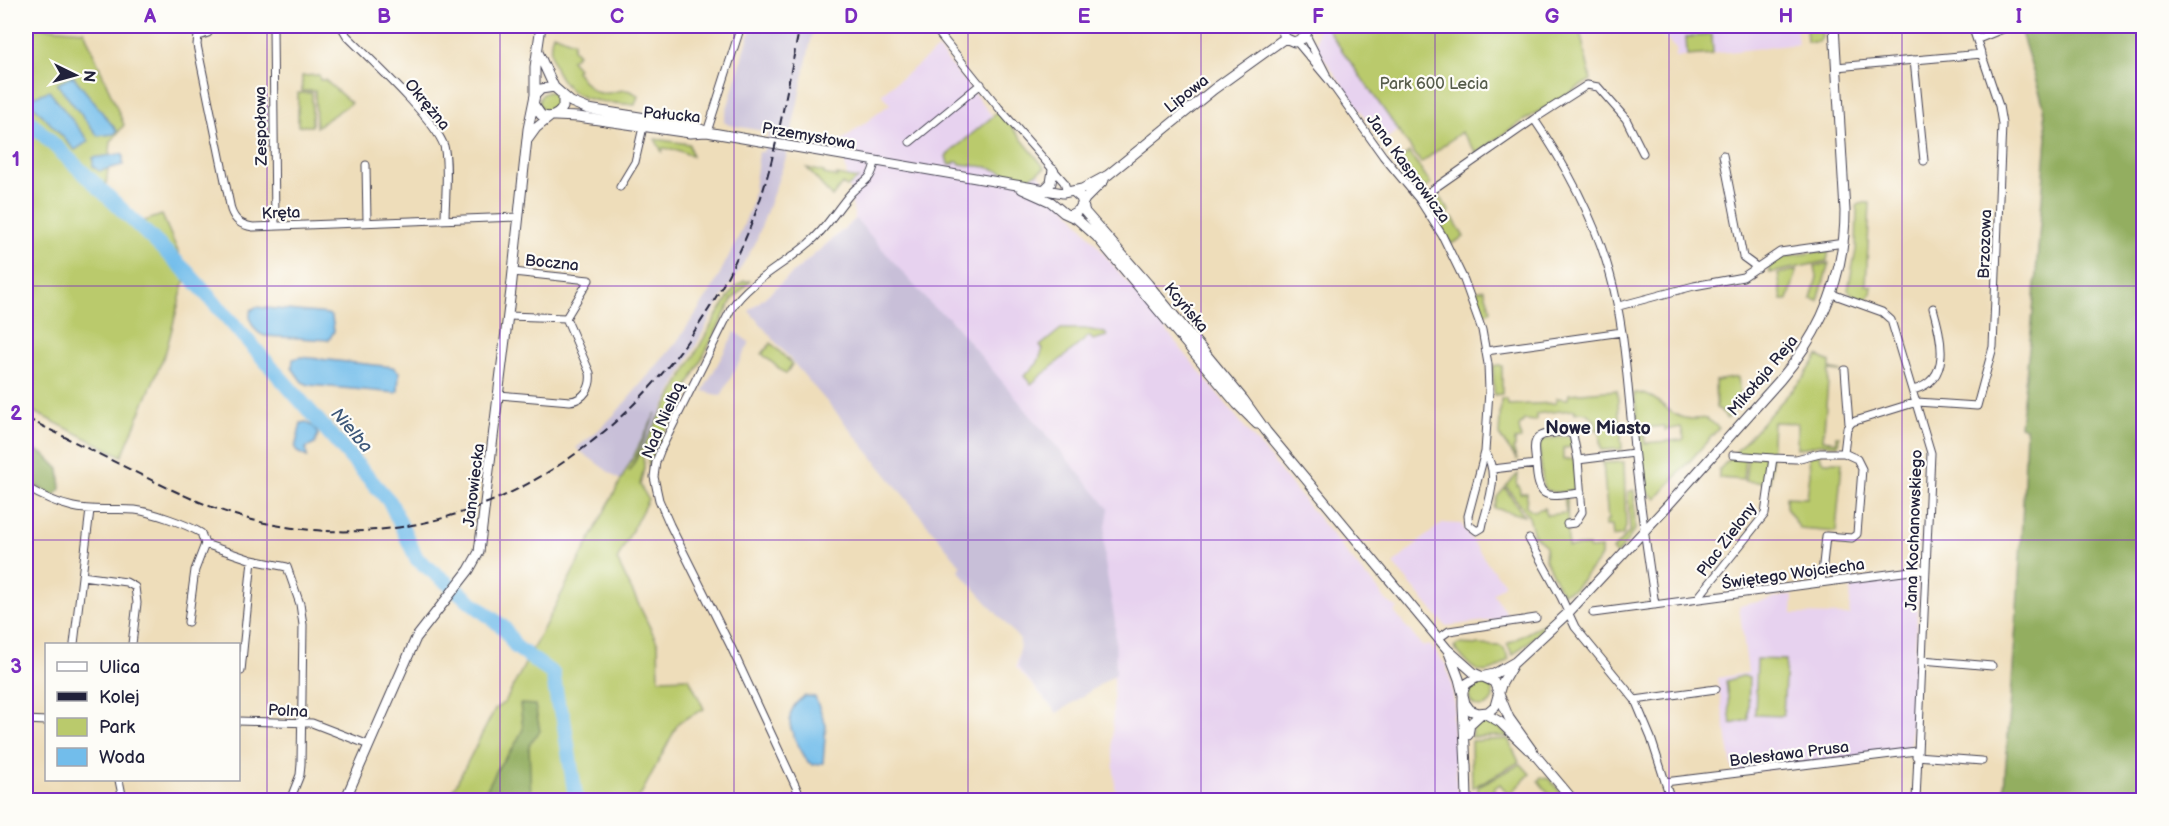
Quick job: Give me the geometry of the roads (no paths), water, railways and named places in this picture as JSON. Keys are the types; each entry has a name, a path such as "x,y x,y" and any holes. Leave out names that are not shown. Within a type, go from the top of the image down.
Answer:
{"street":[{"path":"192,26 198,35 208,33 212,26"},
{"name":"Zespołowa","path":"273,26 275,226"},
{"name":"Okrężna","path":"341,26 347,36 424,116 441,139 445,152 445,219"},
{"name":"Janowiecka","path":"345,801 416,638 461,580 479,552 499,395 528,129 535,100 535,67 541,26"},
{"path":"707,132 741,26"},
{"path":"933,26 1064,182 1068,192"},
{"path":"1284,26 1285,38 1291,42 1297,42 1306,30"},
{"name":"Mikołaja Reja","path":"1483,677 1501,671 1515,662 1568,613 1645,531 1797,359 1819,324 1832,294 1844,243 1845,211 1834,26"},
{"name":"Brzozowa","path":"1917,402 1977,406 1992,354 2002,123 1999,106 1972,26"},
{"path":"1978,39 2010,26"},
{"name":"Jana Kasprowicza","path":"1306,30 1328,79"},
{"name":"Kręta","path":"198,35 197,45 233,217 238,222 247,226 275,226 519,217"},
{"name":"Lipowa","path":"1082,204 1108,175 1214,89 1285,38"},
{"name":"Jana Kasprowicza","path":"1297,42 1328,79 1383,156 1419,199 1442,235 1464,280 1480,322 1486,351 1489,391 1485,452 1468,516 1469,525 1474,530 1479,530 1483,524 1494,478 1493,469 1485,452"},
{"path":"528,139 536,128 563,108 563,95 554,87 538,52"},
{"path":"1836,67 1982,54"},
{"path":"1914,60 1924,161"},
{"path":"910,142 981,84"},
{"path":"1419,199 1534,119 1587,86 1598,87 1626,119 1643,153"},
{"path":"552,117 541,115 535,100 541,88 554,87"},
{"name":"Pałucka","path":"563,95 580,106 595,111 691,124 707,132"},
{"name":"Pałucka","path":"552,117 578,117 690,133 707,132"},
{"path":"1534,119 1572,178 1587,210 1606,261 1619,306 1634,453 1655,605"},
{"path":"620,187 635,162 643,127"},
{"name":"Przemysłowa","path":"707,132 1016,186 1068,192"},
{"path":"1723,155 1743,257 1758,268"},
{"name":"Nad Nielbą","path":"802,801 731,647 663,508 656,488 654,471 661,449 739,296 749,286 792,257 817,235 852,192 870,177 875,162"},
{"path":"366,165 367,222"},
{"path":"1044,190 1051,183 1053,170"},
{"name":"Lipowa","path":"1068,192 1082,189 1108,175"},
{"name":"Przemysłowa","path":"1016,186 1058,207"},
{"path":"1068,192 1079,195 1082,204 1079,210 1070,215 1058,207 1058,200 1068,192"},
{"name":"Kcyńska","path":"1082,204 1089,217 1244,399 1266,431 1438,638 1474,673 1483,677"},
{"name":"Kcyńska","path":"1070,215 1106,247 1237,404 1266,431"},
{"path":"1619,306 1694,286 1743,277 1780,252 1844,243"},
{"name":"Boczna","path":"513,272 589,279 566,318"},
{"path":"1832,294 1888,316 1894,326 1917,402 1849,424"},
{"path":"1913,390 1933,381 1940,360 1941,338 1933,308"},
{"path":"499,395 577,401 591,381 590,373 566,318 508,316"},
{"path":"1486,351 1622,332"},
{"path":"1844,453 1849,424 1845,370"},
{"name":"Jana Kochanowskiego","path":"1916,801 1916,754 1931,453 1917,402"},
{"path":"1567,524 1575,524 1582,512 1581,493 1578,460 1574,435 1566,431 1537,437 1534,444 1538,486 1543,493 1549,496 1581,493"},
{"path":"1578,460 1634,453"},
{"path":"1733,454 1796,459 1820,453 1844,453 1857,459 1862,469 1857,534 1852,538 1826,536 1821,582"},
{"name":"Plac Zielony","path":"1697,599 1765,514 1773,458"},
{"path":"1493,469 1536,464"},
{"path":"26,488 54,502 90,510 137,510 189,526 201,533 205,544 195,570 188,622"},
{"path":"74,643 90,510"},
{"path":"1529,539 1575,627 1635,700 1643,716 1671,801"},
{"path":"205,544 252,560 287,567 294,584 303,626 302,722 300,775 290,801"},
{"path":"241,671 252,560"},
{"name":"Świętego Wojciecha","path":"1593,613 1926,568"},
{"path":"82,576 126,582 135,587 138,597 132,643"},
{"path":"1438,638 1449,631 1536,618"},
{"name":"Kcyńska","path":"1448,649 1450,660 1459,678 1463,698 1466,768"},
{"path":"1922,660 1992,666"},
{"name":"Mikołaja Reja","path":"1499,693 1501,685 1515,662"},
{"path":"1536,756 1500,722 1483,713 1470,710 1463,698 1464,688 1469,681 1483,677 1494,682 1505,712 1536,756 1573,801"},
{"path":"1635,700 1716,689"},
{"path":"1467,801 1466,768 1470,724 1495,706 1499,693"},
{"path":"26,720 45,720"},
{"name":"Polna","path":"240,721 312,723 369,745"},
{"path":"1916,754 1982,761"},
{"name":"Bolesława Prusa","path":"1665,782 1916,754"},
{"path":"119,781 123,801"}],"water":[{"path":"73,76 117,131 114,134 98,136 57,84"},
{"path":"49,91 89,141 75,150 31,103 30,98"},
{"path":"123,155 123,165 99,171 93,166 93,158"},
{"path":"256,307 328,314 332,317 334,331 329,340 265,336 258,332 251,322 251,310"},
{"path":"301,357 393,367 399,372 398,391 396,393 309,385 302,382 292,368 293,359"},
{"path":"306,422 315,428 318,434 315,444 306,448 307,457 297,452 295,448 301,423"},
{"path":"805,696 815,697 826,725 823,763 813,765 803,754 791,728 791,711 796,703"}],"waterway":[{"name":"Nielba","path":"26,118 187,272 390,502 417,559 504,628 516,647 553,674 558,705 563,716 576,800"}],"railway":[{"path":"26,418 181,494 231,514 265,523 343,531 418,524 489,502 555,468 615,422 667,368 711,305 746,237 765,186 800,26"}],"district":[{"name":"Nowe Miasto","path":"1598,428"}],"park label":[{"name":"Park 600 Lecia","path":"1434,83"}]}
